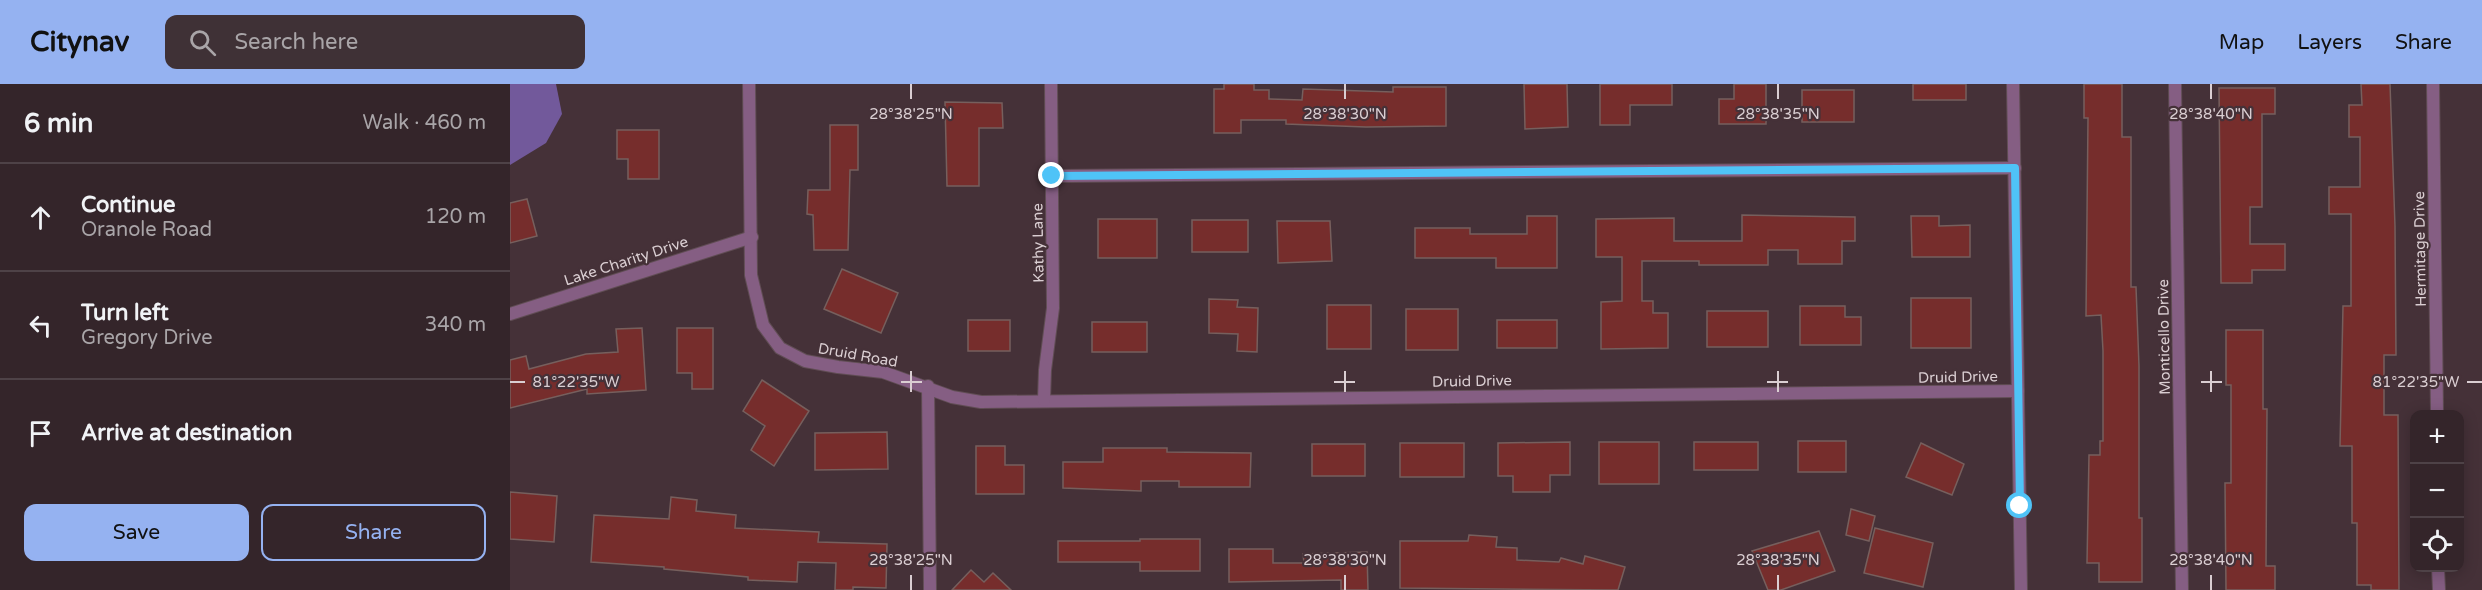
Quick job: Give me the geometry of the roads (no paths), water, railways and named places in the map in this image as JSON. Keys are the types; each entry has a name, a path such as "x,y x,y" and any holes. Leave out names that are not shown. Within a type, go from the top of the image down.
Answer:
{"street":[{"name":"Druid Road","path":"749,84 751,275 763,324 780,348 805,361 884,372 928,386"},
{"name":"Kathy Lane","path":"1044,400 1045,370 1053,308 1051,84"},
{"path":"2013,84 2021,590"},
{"name":"Monticello Drive","path":"2175,84 2182,590"},
{"name":"Hermitage Drive","path":"2433,84 2437,410"},
{"path":"1052,176 2015,168"},
{"name":"Lake Charity Drive","path":"510,314 752,237"},
{"path":"928,386 930,590"},
{"name":"Druid Drive","path":"928,386 952,397 981,402 2018,391"},
{"path":"2438,572 2439,590"}]}
